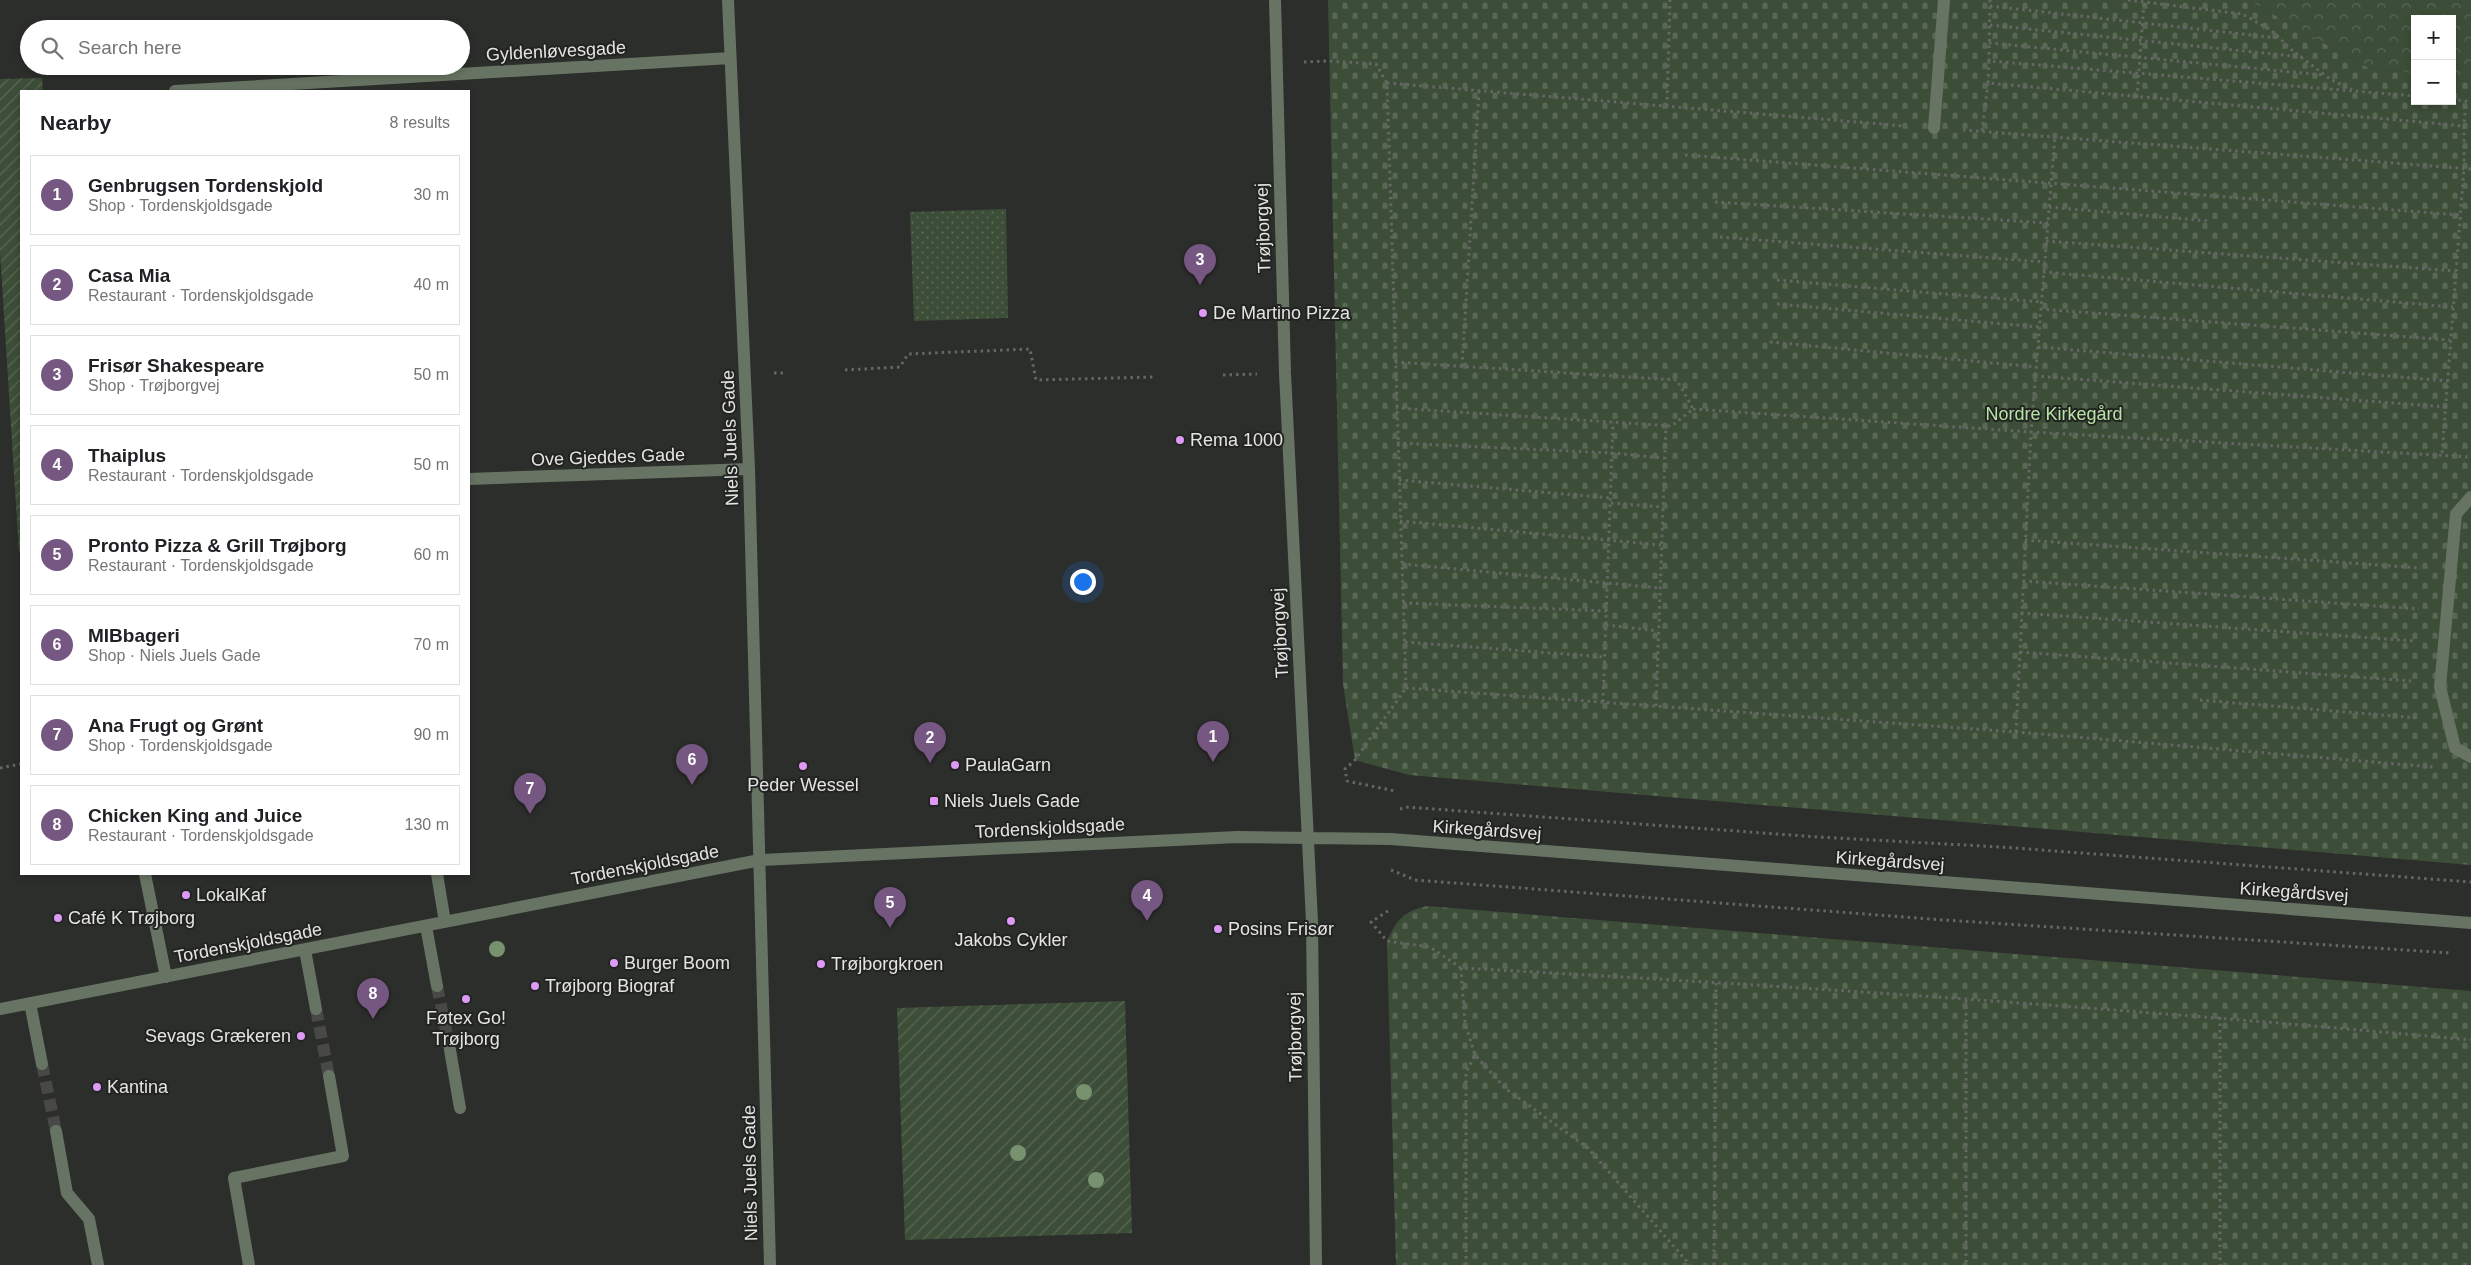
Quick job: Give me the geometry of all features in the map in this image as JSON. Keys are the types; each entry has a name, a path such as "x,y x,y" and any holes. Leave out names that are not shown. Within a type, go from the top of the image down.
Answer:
{"street":[{"name":"Niels Juels Gade","path":"728,0 749,469 770,1265"},
{"name":"Trøjborgvej","path":"1275,0 1285,373 1312,922 1316,1265"},
{"path":"1934,128 1944,0"},
{"name":"Gyldenløvesgade","path":"470,73 730,58"},
{"name":"Gyldenløvesgade","path":"192,90 444,75"},
{"name":"Ove Gjeddes Gade","path":"470,479 749,469"},
{"path":"2471,497 2456,514 2440,687 2455,748 2471,757"},
{"name":"Tordenskjoldsgade","path":"0,1009 760,860 1236,836 1307,838"},
{"name":"Kirkegårdsvej","path":"1307,838 1392,839 2471,923"},
{"path":"145,875 166,977"},
{"path":"437,875 445,922"},
{"path":"426,926 437,986"},
{"path":"306,950 316,1009"},
{"path":"30,1003 42,1064"},
{"path":"450,1050 460,1108"},
{"path":"249,1265 234,1178 343,1156 329,1076"},
{"path":"56,1131 67,1192 89,1219 98,1265"}],"path":[{"path":"1667,106 1670,0"},
{"path":"1982,131 1988,83 1990,0"},
{"path":"2128,0 2242,14 2272,30 2278,38 2324,75 2355,91"},
{"path":"2138,96 2144,2"},
{"path":"1990,6 2278,38"},
{"path":"1990,26 2302,57"},
{"path":"1989,43 2324,75"},
{"path":"1989,60 2411,96"},
{"path":"1276,64 1328,61 1376,64 1387,83 1406,688 1355,760 1345,769 1347,781 1395,791"},
{"path":"1988,83 2464,126"},
{"path":"1462,366 1479,91"},
{"path":"2442,455 2460,215 2466,101 2456,100"},
{"path":"2016,732 2031,432 2055,136"},
{"path":"1685,155 2460,215"},
{"path":"1715,202 2048,223"},
{"path":"2049,207 2209,221"},
{"path":"1720,237 2045,262"},
{"path":"2046,241 2456,272"},
{"path":"2043,272 2453,307"},
{"path":"1777,280 2041,302"},
{"path":"1777,304 2039,327"},
{"path":"2040,309 2450,340"},
{"path":"1770,342 2036,367"},
{"path":"2038,347 2448,381"},
{"path":"845,370 900,367 908,354 1030,349 1036,380 1153,377"},
{"path":"1395,362 1677,380 1693,408"},
{"path":"2035,376 2446,407"},
{"path":"1396,408 1672,426 1693,408 2031,432 2471,457"},
{"path":"1603,702 1614,422"},
{"path":"1656,706 1666,425"},
{"path":"1397,444 1612,453 1664,458"},
{"path":"1399,480 1611,498"},
{"path":"1610,503 1663,507"},
{"path":"1400,521 1661,545"},
{"path":"2025,540 2451,570"},
{"path":"1402,564 1660,588"},
{"path":"2023,581 2447,611"},
{"path":"1404,603 1607,612"},
{"path":"2021,613 2444,643"},
{"path":"1606,624 1658,631"},
{"path":"1405,642 1605,657"},
{"path":"2020,652 2441,683"},
{"path":"1406,688 2016,732 2436,767"},
{"path":"2200,700 2448,721"},
{"path":"0,768 20,764"},
{"path":"1394,811 1406,807 1536,815 2471,882"},
{"path":"1390,870 1415,880 1944,920 2461,954"},
{"path":"1388,911 1371,922 1387,942 1430,947 1461,968 1716,982 2220,1017 2471,1040"},
{"path":"1461,968 1465,1022 1475,1055 1506,1089 1588,1148 1690,1265"},
{"path":"1714,1265 1716,982"},
{"path":"1966,1000 1966,1265"},
{"path":"2220,1017 2220,1265"},
{"path":"1466,1265 1466,1072 1475,1055"}],"green space":[{"name":"Nordre Kirkegård","path":"1328,0 2248,0 2364,66 2411,73 2411,105 2456,105 2456,80 2471,82 2471,865 1409,775 1355,760 1343,684"},
{"path":"2248,0 2471,0 2471,82 2456,80 2456,15 2411,15 2411,73 2364,66"},
{"path":"42,78 43,90 20,90 20,552 0,252 0,79"},
{"path":"1006,209 1008,318 914,321 910,212"},
{"path":"1427,906 2471,991 2471,1265 1396,1265 1387,941 1394,927 1406,914"},
{"path":"1125,1001 1132,1233 905,1240 897,1008"}],"tunnel":[{"path":"437,986 450,1050"},
{"path":"316,1009 329,1076"},
{"path":"42,1064 56,1131"}],"place":[{"name":"Frisør Shakespeare","path":"1200,285"},
{"name":"De Martino Pizza","path":"1203,313"},
{"name":"Rema 1000","path":"1180,440"},
{"name":"Genbrugsen Tordenskjold","path":"1213,762"},
{"name":"Casa Mia","path":"930,763"},
{"name":"PaulaGarn","path":"955,765"},
{"name":"Peder Wessel","path":"803,766"},
{"name":"MIBbageri","path":"692,785"},
{"name":"Niels Juels Gade","path":"934,801"},
{"name":"Ana Frugt og Grønt","path":"530,814"},
{"name":"LokalKaf","path":"186,895"},
{"name":"Café K Trøjborg","path":"58,918"},
{"name":"Jakobs Cykler","path":"1011,921"},
{"name":"Thaiplus","path":"1147,921"},
{"name":"Pronto Pizza & Grill Trøjborg","path":"890,928"},
{"name":"Posins Frisør","path":"1218,929"},
{"name":"Burger Boom","path":"614,963"},
{"name":"Trøjborgkroen","path":"821,964"},
{"name":"Trøjborg Biograf","path":"535,986"},
{"name":"Føtex Go! Trøjborg","path":"466,999"},
{"name":"Chicken King and Juice","path":"373,1019"},
{"name":"Sevags Grækeren","path":"301,1036"},
{"name":"Kantina","path":"97,1087"}]}
